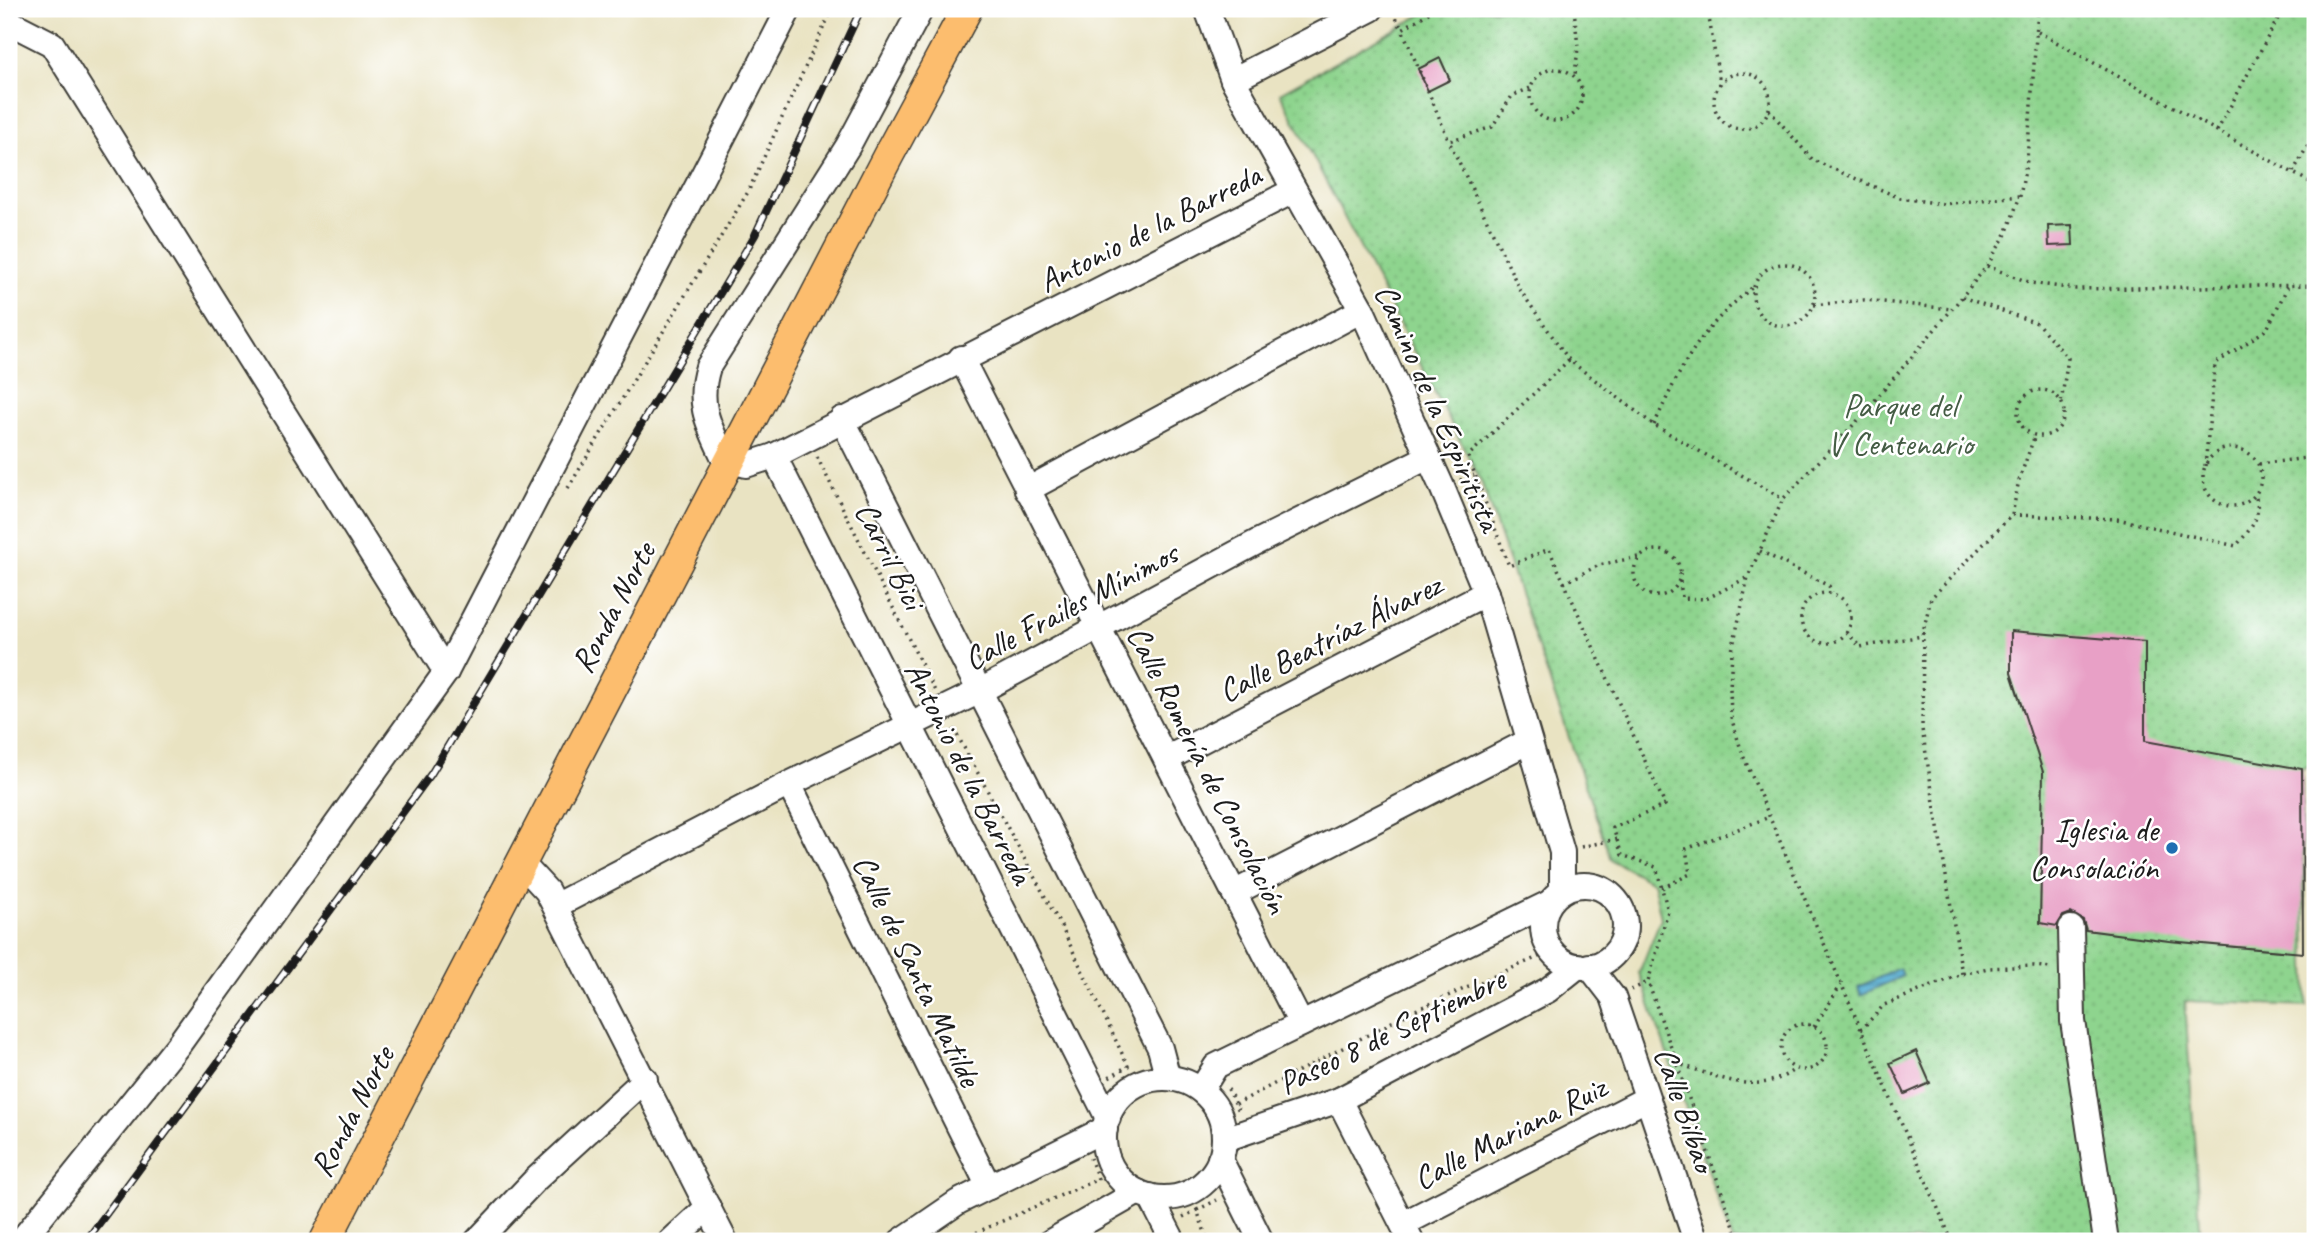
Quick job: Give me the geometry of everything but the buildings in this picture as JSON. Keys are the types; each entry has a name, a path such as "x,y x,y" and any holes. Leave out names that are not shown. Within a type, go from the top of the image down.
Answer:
{"main road":[{"name":"Ronda Norte","path":"325,1241 967,9"}],"street":[{"path":"21,1241 179,1044 446,673 789,9"},
{"path":"729,464 704,411 701,389 708,367 842,158 921,9"},
{"name":"Camino de la Espiritista","path":"1207,9 1233,80 1362,310 1486,593 1562,852 1565,893"},
{"path":"1233,80 1371,9"},
{"path":"9,22 52,44 446,673"},
{"name":"Antonio de la Barreda","path":"729,464 746,465 774,456 961,358 1293,191"},
{"path":"1027,491 1362,310"},
{"name":"Calle Romería de Consolación","path":"961,358 1301,1024"},
{"path":"842,419 1160,1048 1168,1077"},
{"name":"Antonio de la Barreda","path":"774,456 1092,1086 1099,1129"},
{"name":"Calle Frailes Mínimos","path":"555,906 789,784 910,727 1257,542 1428,457"},
{"name":"Calle Beatríaz Álvarez","path":"1166,759 1486,593"},
{"path":"1234,893 1529,741"},
{"name":"Calle de Santa Matilde","path":"789,784 989,1187"},
{"path":"522,864 547,891 645,1079 725,1241"},
{"path":"1201,1090 1216,1066 1565,893 1605,890 1621,908 1625,922 1618,949 1603,962 1583,966 1564,962 1552,951 1543,931 1544,916 1565,893"},
{"path":"2071,928 2073,1021 2106,1241"},
{"name":"Calle Bilbao","path":"1618,949 1613,997 1696,1241"},
{"name":"Calle Bilbao","path":"1583,966 1613,997"},
{"name":"Paseo 8 de Septiembre","path":"1231,1143 1339,1100 1548,990 1583,966"},
{"path":"901,1241 958,1202 1099,1129 1117,1101 1131,1088 1149,1080 1168,1077 1186,1081 1201,1090 1214,1103 1231,1143 1261,1241"},
{"path":"477,1241 535,1180 645,1079"},
{"name":"Calle Mariana Ruiz","path":"1407,1233 1646,1099"},
{"path":"1339,1100 1407,1233"},
{"path":"1099,1129 1111,1166 1122,1181 1144,1194 1167,1198 1200,1186 1212,1174 1231,1143"},
{"path":"1144,1194 1169,1233"},
{"path":"1052,1241 1144,1194"},
{"path":"671,1241 708,1207"}],"path":[{"path":"1391,9 1449,141 1520,290 1569,360 1654,425 1783,499"},
{"path":"1402,29 1436,9"},
{"path":"1530,88 1537,112 1553,121 1562,120 1578,109 1581,100 1575,75 1578,47 1574,9"},
{"path":"1715,9 1709,18 1720,85 1715,99 1717,113 1733,128 1755,126 1769,110"},
{"path":"1951,1241 1767,818 1731,717 1732,651 1748,577 1783,499 1860,418 1952,309 1987,266 2006,234 2020,196 2027,160 2038,9"},
{"path":"2217,131 2283,9"},
{"path":"2038,32 2315,185"},
{"path":"1449,141 1492,127 1512,96 1530,88 1541,74 1554,69 1575,75"},
{"path":"1720,85 1736,74 1755,76 1768,90 1769,110 1813,160 1900,198 1944,204 2020,196"},
{"path":"2293,172 2315,133"},
{"path":"1654,425 1687,356 1703,333 1754,286 1769,268 1793,265 1812,281 1814,305 1809,314 1791,326 1770,323 1755,307 1754,286"},
{"path":"1987,266 2031,283 2076,289 2315,285"},
{"path":"2255,495 2235,506 2220,503 2204,486 2215,365 2266,328 2288,286"},
{"path":"1962,297 2037,323 2068,358 2062,403 2064,416 2055,431 2049,435 2028,432 2019,419 2023,399 2041,390 2056,396 2062,403"},
{"path":"1814,305 1864,300 1952,309"},
{"path":"1569,360 1468,456 1509,566 1549,550 1665,805 1613,828 1622,855 1656,867 1668,911 1648,982 1739,1241"},
{"path":"1962,974 1922,729 1923,632 1931,598 2012,515 2019,480 2035,435"},
{"name":"Carril Bici","path":"807,437 943,708 1061,926 1128,1066 1092,1086"},
{"path":"2012,515 2117,519 2236,546 2257,522 2259,507 2255,495 2262,476 2259,464 2254,456 2241,448 2231,447 2217,451 2205,466"},
{"path":"2259,464 2315,457"},
{"path":"1564,583 1600,565 1640,557 1654,549 1669,552 1680,567 1682,598 1706,599 1748,577"},
{"path":"1760,551 1809,574 1829,586 1832,594"},
{"path":"1640,557 1633,573 1642,592 1663,596 1676,587 1680,580"},
{"path":"1818,594 1832,594 1841,598 1850,613 1847,632 1835,641 1827,643 1815,640 1802,625 1803,608 1818,594"},
{"path":"1847,632 1860,647 1922,636 1923,632"},
{"path":"1662,888 1690,874 1686,849 1767,818"},
{"path":"1562,852 1617,839"},
{"path":"1236,1104 1413,1011 1552,951"},
{"path":"1861,1030 1884,1005 1962,974 1988,968 2034,965 2072,972"},
{"path":"1814,1027 1841,985"},
{"path":"1676,1063 1743,1085 1780,1081 1795,1069 1812,1069 1825,1057 1826,1041 1814,1027 1801,1024 1791,1028 1781,1040 1783,1058 1795,1069"},
{"path":"1216,1066 1236,1104 1231,1143"},
{"path":"957,1241 1098,1179 1099,1129"},
{"path":"1169,1233 1197,1210 1208,1241"}],"green space":[{"name":"Parque del V Centenario","path":"1432,9 2315,9 2315,764 2302,769 2307,1006 2185,1001 2201,1241 1732,1241 1639,973 1661,918 1653,882 1611,860 1481,481 1280,93"}],"water":[{"path":"1900,968 1903,976 1861,995 1858,987"}],"railway":[{"path":"86,1241 431,774 755,235 861,9"}],"place":[{"name":"Iglesia de Consolación","path":"2172,848"}]}
